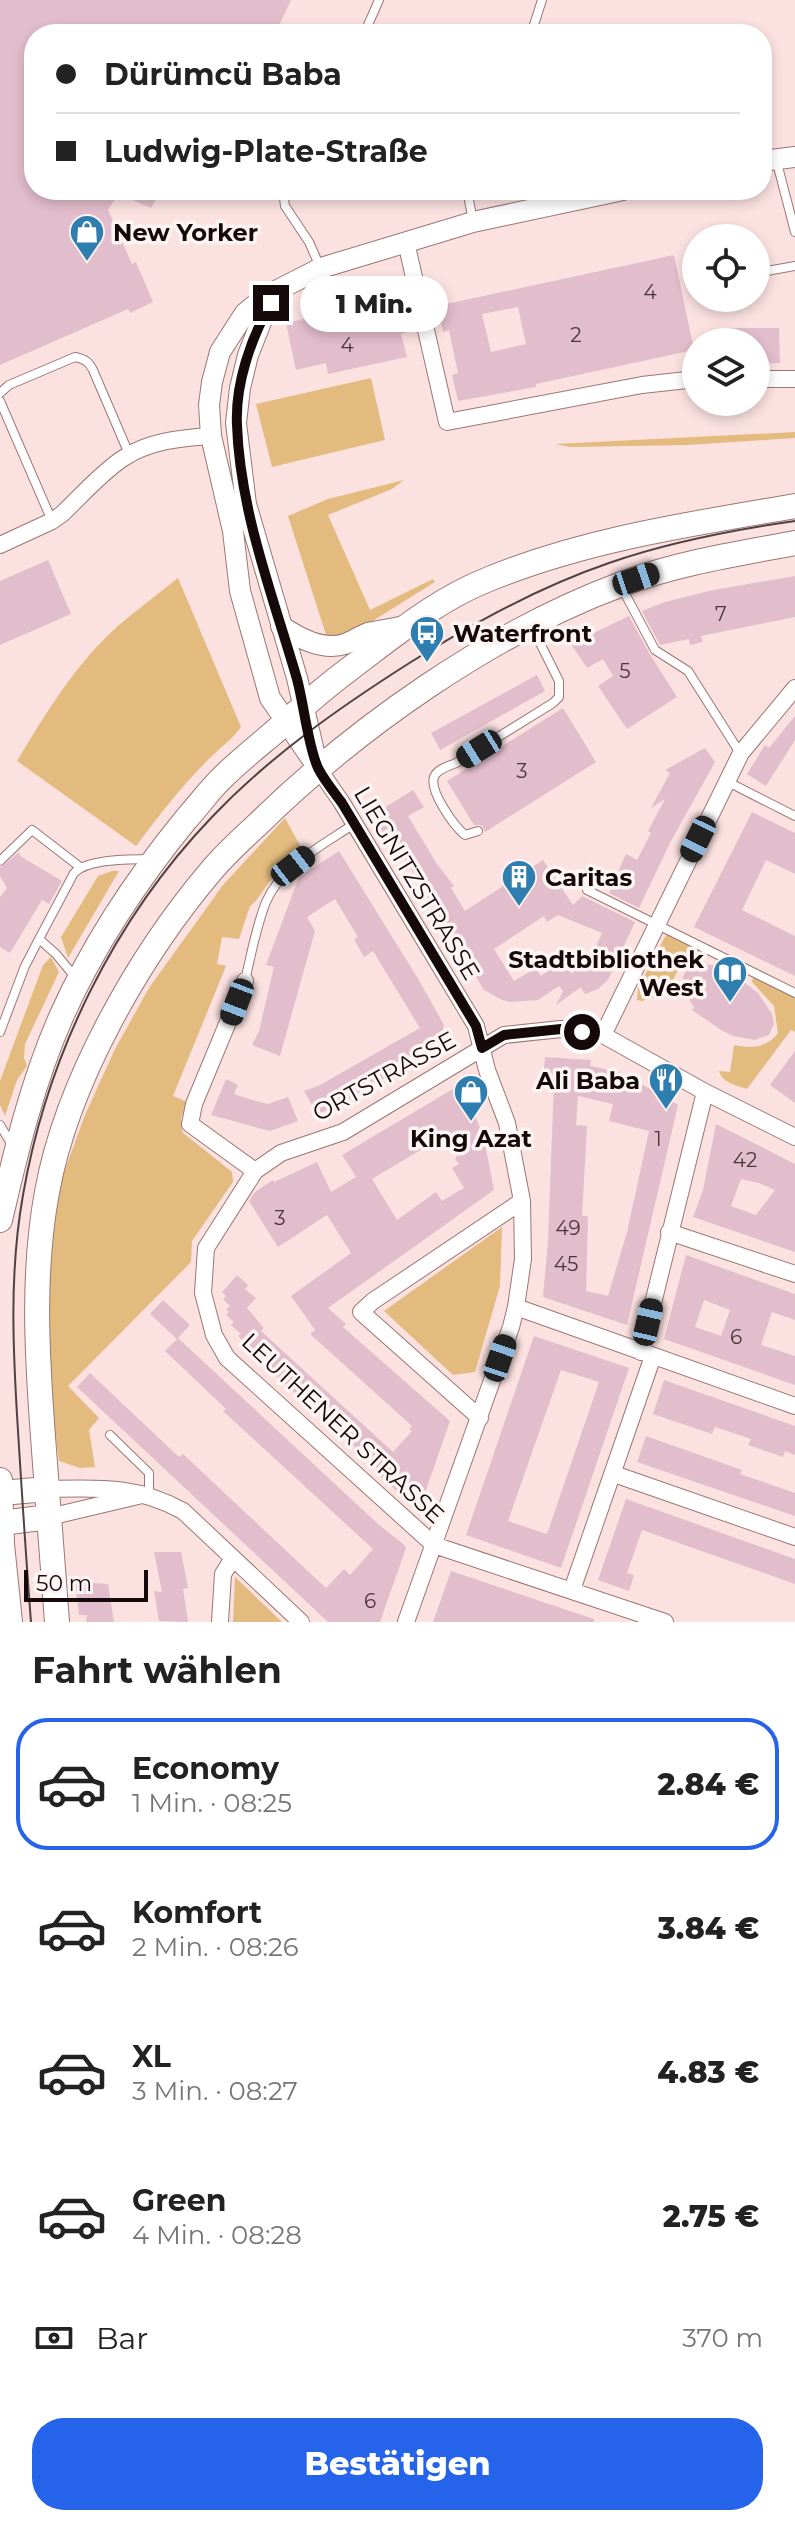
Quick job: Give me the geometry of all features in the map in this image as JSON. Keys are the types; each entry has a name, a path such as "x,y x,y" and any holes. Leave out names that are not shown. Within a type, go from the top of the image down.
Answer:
{"main road":[{"path":"0,1220 22,1124 61,1018 79,982 103,936 155,859 221,779 295,714 407,626 444,600 487,579 567,552 675,527 795,506"},
{"path":"57,1622 40,1397 37,1293 38,1252 47,1189 62,1129 100,1039 161,936 212,869 318,768 437,680 530,625 620,584 685,564 795,543"},
{"path":"0,1480 0,1523 10,1622"},
{"path":"0,1493 47,1489"},
{"path":"0,1523 49,1517"}],"street":[{"path":"295,714 270,698 240,591 233,531 211,436 209,405 220,352 245,313 266,296 321,268 473,222 576,200"},
{"path":"406,242 447,422 642,385 682,381"},
{"path":"280,289 263,317 248,355 236,423 246,504 281,626 295,714 318,768"},
{"path":"770,379 795,379"},
{"path":"0,545 52,521 121,459 149,445 174,439 221,435 236,423"},
{"path":"281,626 299,637 332,646 366,634 407,626"},
{"path":"795,688 741,753 603,1035 705,1092 795,1137"},
{"name":"LIEGNITZSTRASSE","path":"318,768 476,1026 487,1070 507,1123 522,1201 523,1259 516,1307 480,1418 406,1622"},
{"path":"245,981 194,1104 190,1124 255,1171"},
{"name":"ORTSTRASSE","path":"255,1171 281,1153 343,1132 504,1035 561,1029 603,1035"},
{"path":"572,1590 614,1474 647,1354 669,1232 705,1092"},
{"name":"LEUTHENER STRASSE","path":"255,1171 206,1248 203,1293 214,1335 227,1358 434,1545"},
{"path":"480,1418 361,1312 522,1201"},
{"path":"669,1232 795,1274"},
{"path":"516,1307 795,1406"},
{"path":"614,1474 795,1537"},
{"path":"47,1489 113,1488 146,1495 183,1511 301,1622"},
{"path":"49,1517 146,1495"},
{"path":"434,1545 665,1622"},
{"path":"220,1622 223,1574 233,1558"}],"lane":[{"path":"368,24 379,0"},
{"path":"534,24 542,0"},
{"path":"778,159 795,232"},
{"path":"284,200 321,268"},
{"path":"469,200 473,222"},
{"path":"770,270 795,266"},
{"path":"0,393 9,385 75,357 83,358 90,363 130,455"},
{"path":"0,401 52,521"},
{"path":"620,584 655,650 688,671 741,753"},
{"path":"478,831 465,835 458,829 438,798 434,776 556,707 559,681 530,625"},
{"path":"726,781 795,816"},
{"path":"245,981 266,900 293,866 354,824"},
{"path":"0,861 32,830 80,867"},
{"path":"0,1032 25,966 74,873 80,867 106,862 155,859"},
{"path":"590,875 587,890 795,993"},
{"path":"39,939 79,982"},
{"path":"0,1125 16,1152"},
{"path":"110,1435 149,1473 146,1495"}],"shaded area":[{"path":"371,378 385,440 272,467 256,404"},
{"path":"795,432 795,438 687,445 570,447 555,444"},
{"path":"404,480 392,489 328,515 370,610 433,579 435,582 355,632 328,641 288,516 328,499"},
{"path":"178,578 241,727 187,782 136,846 17,761 75,672 103,640"},
{"path":"285,818 303,851 271,880 250,906 239,939 222,937 217,964 226,966 173,1096 187,1102 181,1118 182,1132 232,1172 233,1182 192,1241 191,1262 68,1386 99,1418 89,1430 95,1467 80,1468 59,1461 46,1295 52,1225 63,1175 85,1115 115,1049 149,988 223,885"},
{"path":"119,871 68,958 61,937 98,876"},
{"path":"667,933 703,952 679,969 674,979 675,992 637,1000 638,988"},
{"path":"51,957 59,972 25,1044 27,1066 17,1080 5,1116 0,1105 0,1081 43,965"},
{"path":"753,977 795,998 795,1032 791,1030 747,1089 726,1081 719,1071 730,1072 734,1045 759,1046 778,1033 774,1006 752,982"},
{"path":"502,1227 500,1286 475,1372 453,1375 384,1311"},
{"path":"235,1577 282,1622 233,1622"}],"building":[{"path":"0,0 291,0 280,24 24,24 24,200 114,200 108,210 153,302 130,313 128,309 0,365"},
{"path":"132,200 156,200 151,208"},
{"path":"674,255 682,293 682,312 686,312 689,328 682,328 682,353 536,384 536,387 458,401 452,375 458,373 449,330 443,332 437,306","holes":["518,307 526,344 491,352 482,314"]},
{"path":"394,297 405,333 401,334 407,357 328,374 326,363 296,370 286,323 334,312 333,308"},
{"path":"770,328 779,328 780,363 770,363"},
{"path":"48,560 71,614 0,645 0,581"},
{"path":"795,576 795,617 701,636 703,642 690,645 689,639 660,645 642,611 713,590"},
{"path":"629,616 677,697 627,729 598,686 613,676 603,659 587,668 571,644"},
{"path":"537,675 545,691 440,750 431,733"},
{"path":"563,708 596,762 485,832 482,825 474,825 447,781"},
{"path":"795,716 795,740 766,786 747,774 765,745 769,748"},
{"path":"705,748 715,762 670,843 639,908 609,893 626,854 637,860 651,833 648,831 665,799 651,808 670,773 665,770"},
{"path":"413,790 424,807 408,816 454,886 451,888 465,911 543,860 573,905 582,896 635,922 608,980 598,989 585,994 581,987 556,1005 563,991 559,986 538,1000 510,1002 484,990 387,829 381,833 371,816","holes":["558,915 602,933 588,964 579,960 572,974 562,961 541,976 536,968 514,981 494,949 544,916 547,922"]},
{"path":"752,812 795,833 795,874 766,860 742,910 795,936 795,976 694,927"},
{"path":"339,851 444,1025 440,1041 433,1049 334,1108 317,1114 304,1091 420,1028 373,951 364,957 354,939 358,937 335,899 307,917 315,931 280,1056 252,1045 259,1031 274,967 266,965 299,877"},
{"path":"19,852 20,856 62,881 49,904 42,900 10,953 0,947 0,897 7,888 0,876 0,868"},
{"name":"Stadtbibliothek West","path":"696,964 713,965 731,972 758,993 772,1014 774,1024 769,1035 755,1040 733,1036 692,1010 694,1007 685,994 683,976 689,967"},
{"path":"795,1051 795,1103 770,1085"},
{"path":"545,1057 591,1060 590,1066 620,1072 678,1105 627,1325 543,1297 554,1082 543,1081","holes":["578,1096 613,1104 609,1121 649,1131 627,1232 608,1296 586,1291 588,1216 582,1216 587,1126 576,1125"]},
{"path":"226,1079 238,1085 234,1094 256,1101 268,1104 288,1097 298,1121 270,1131 211,1115"},
{"path":"463,1083 484,1139 494,1190 328,1308 346,1324 343,1327 450,1421 424,1496 414,1507 375,1471 377,1468 246,1348 248,1345 238,1336 241,1334 226,1315 230,1306 223,1299 226,1296 222,1292 237,1275 248,1285 245,1289 256,1298 247,1308 264,1328 261,1331 393,1452 412,1431 409,1429 412,1426 310,1334 315,1330 291,1296 351,1253 327,1215 278,1247 249,1201 255,1192 273,1180 317,1162 331,1192 356,1177 342,1155","holes":["444,1136 457,1157 455,1159 459,1164 452,1168 464,1188 442,1201 436,1192 397,1220 372,1179"]},
{"path":"716,1124 795,1164 795,1252 693,1217 703,1190","holes":["741,1179 775,1190 756,1215 731,1206"]},
{"path":"686,1255 795,1294 795,1320 772,1312 761,1345 795,1356 795,1385 664,1339","holes":["704,1300 730,1310 721,1336 695,1327"]},
{"path":"163,1300 190,1325 177,1339 150,1314"},
{"path":"534,1336 629,1368 561,1568 466,1535","holes":["561,1370 599,1382 547,1534 508,1521"]},
{"path":"178,1338 406,1548 380,1622 328,1622 77,1387 90,1373 179,1457 183,1454 326,1588 344,1569 350,1575 373,1549 223,1411 226,1409 165,1351"},
{"path":"664,1380 795,1426 795,1455 785,1451 783,1457 748,1445 751,1439 715,1427 712,1434 653,1414"},
{"path":"646,1436 742,1470 740,1474 795,1493 795,1516 637,1462"},
{"path":"626,1499 795,1559 795,1584 642,1530 627,1573 634,1575 629,1591 598,1580"},
{"path":"154,1552 181,1552 188,1588 183,1589 188,1622 159,1621 154,1591 162,1592"},
{"path":"451,1571 594,1619 594,1622 433,1622"},
{"path":"75,1582 108,1584 114,1622 86,1622 87,1615 79,1615"}],"tram line":[{"path":"31,1622 14,1342 14,1283 23,1195 34,1143 68,1041 115,945 144,900 212,817 258,773 358,697 459,633 532,595 609,563 701,538 795,521"}],"place":[{"name":"New Yorker","path":"87,263"},
{"name":"Waterfront","path":"427,664"},
{"name":"Caritas","path":"519,908"},
{"name":"Stadtbibliothek West","path":"730,1004"},
{"name":"Ali Baba","path":"666,1111"},
{"name":"King Azat","path":"471,1123"}],"route":[{"path":"271,303 248,355 236,423 246,504 297,678 318,768 476,1026 482,1048 504,1035 561,1029 582,1032"}]}
